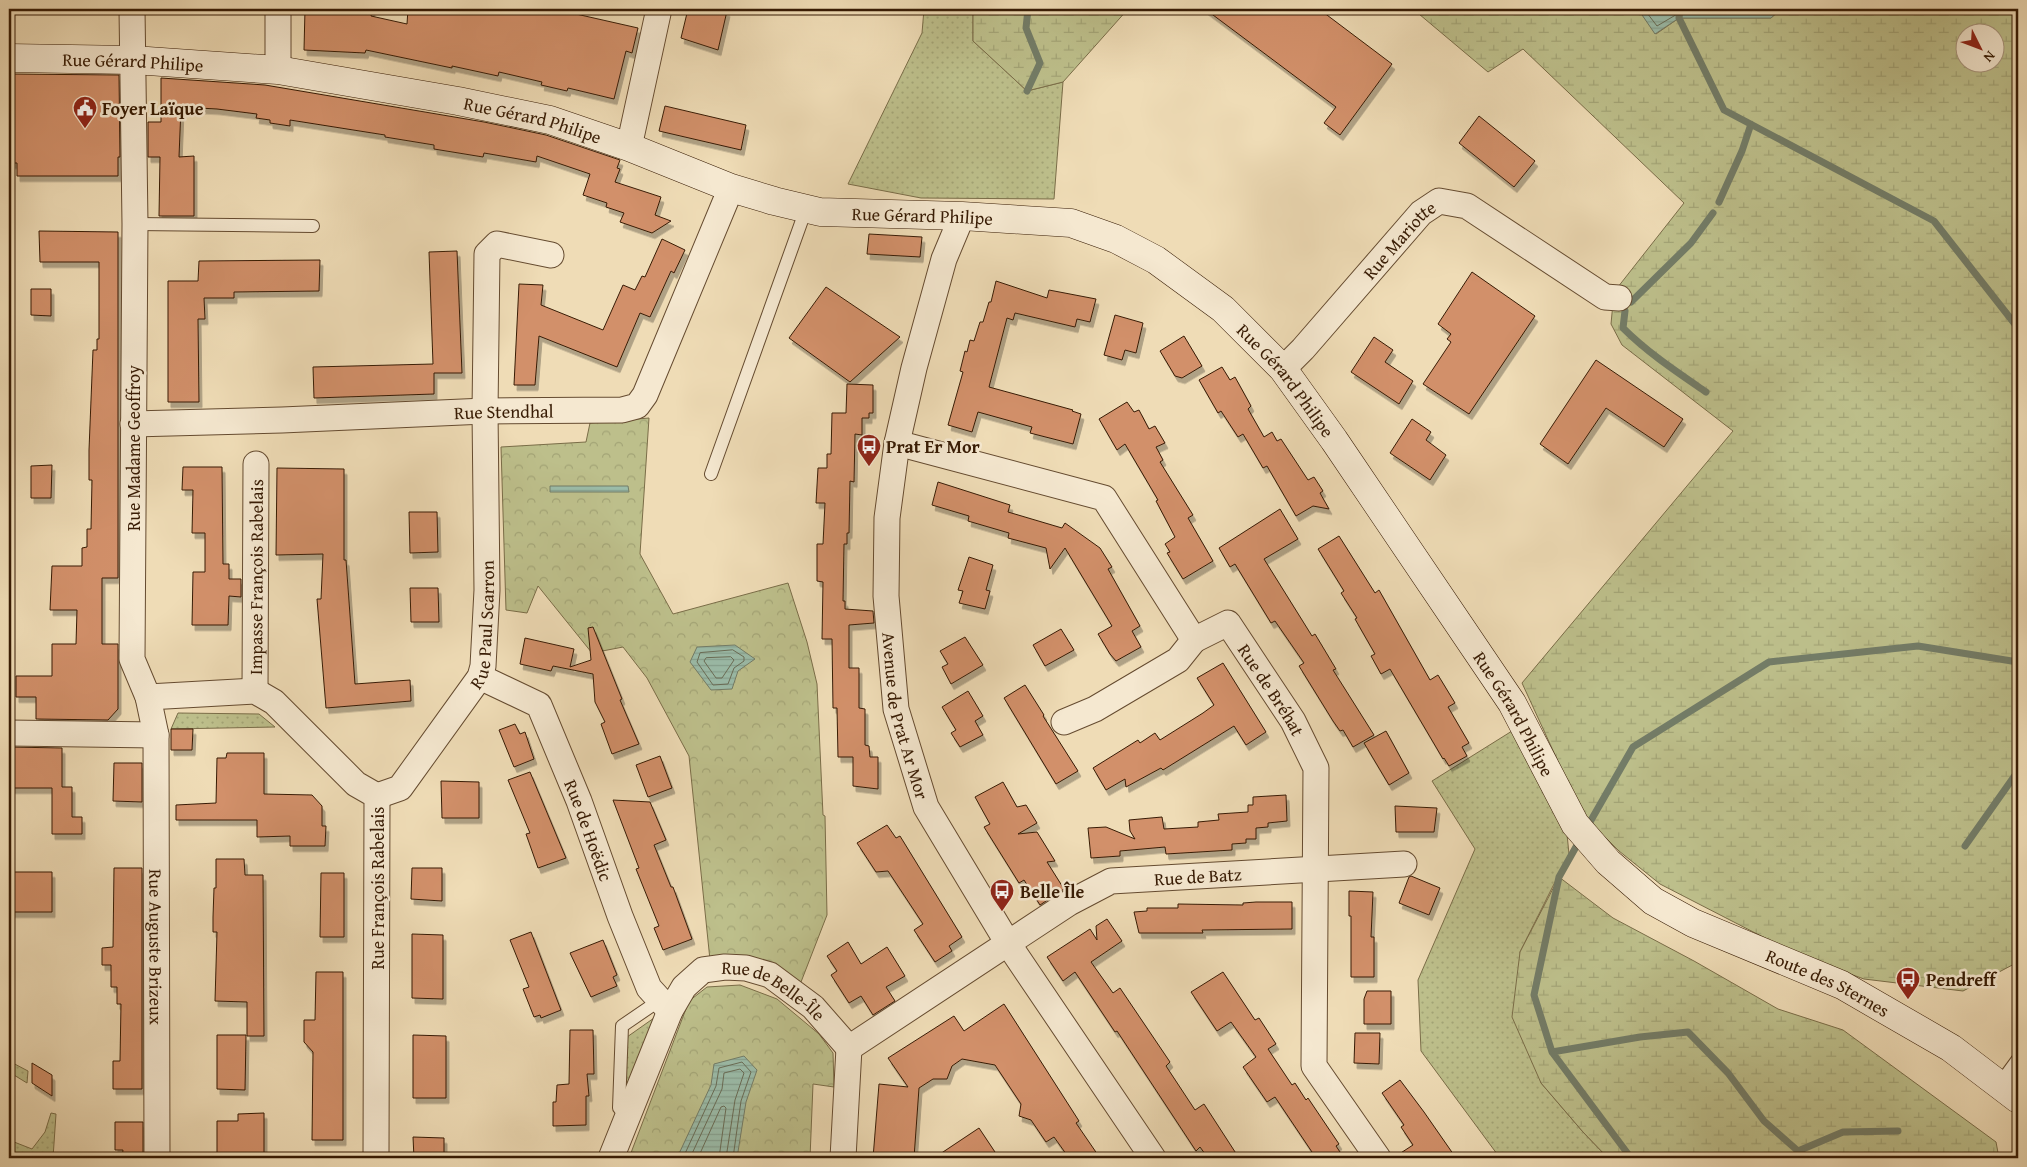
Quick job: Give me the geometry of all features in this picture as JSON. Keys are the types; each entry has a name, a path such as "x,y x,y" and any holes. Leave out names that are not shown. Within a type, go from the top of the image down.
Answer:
{"street":[{"name":"Rue Madame Geoffroy","path":"132,9 135,224 132,659 148,696 156,735"},
{"path":"278,9 278,70"},
{"path":"629,147 659,9"},
{"name":"Rue Gérard Philipe","path":"9,58 133,60 278,70 458,101 550,120 629,147 731,188 820,212 962,216 1070,223 1116,239 1156,260 1223,308 1283,369 1334,440 1518,713 1566,809 1585,837 1628,881"},
{"name":"Rue Stendhal","path":"133,424 486,411 622,410 637,406 646,395 731,188"},
{"name":"Rue Mariotte","path":"1283,369 1303,349 1421,213 1439,201 1468,206 1605,297 1619,298"},
{"name":"Avenue de Prat Ar Mor","path":"962,216 944,259 914,368 897,443 887,518 886,596 896,709 926,807 1009,945 1153,1158"},
{"name":"Rue Paul Scarron","path":"377,796 400,788 480,677 483,666 487,590 487,254 497,244 551,255"},
{"path":"897,443 1104,498 1194,640 1178,660 1095,709 1064,722"},
{"name":"Impasse François Rabelais","path":"255,691 256,464"},
{"name":"Rue de Bréhat","path":"1194,640 1228,623 1293,721 1316,768 1314,1066 1378,1158"},
{"name":"Rue de Hoëdic","path":"480,677 539,705 579,801 620,916 649,988 665,1005"},
{"path":"148,696 255,691"},
{"name":"Rue François Rabelais","path":"255,691 274,702 356,784 377,796 376,1158"},
{"path":"9,734 156,735"},
{"name":"Rue Auguste Brizeux","path":"156,735 158,1158"},
{"name":"Rue de Batz","path":"1009,945 1069,903 1111,881 1404,864"},
{"name":"Route des Sternes","path":"1628,881 1653,901 1692,923 1842,985 1951,1048 2008,1092"},
{"path":"843,1158 849,1048 1009,945"},
{"name":"Rue de Belle-Île","path":"611,1158 628,1116 665,1005 703,970 725,967 746,968 770,975 813,1007 849,1048"}],"lane":[{"path":"711,474 806,209"},
{"path":"135,224 313,226"},
{"path":"628,1116 619,1108 622,1026 665,1005"},
{"path":"2008,1092 2018,1059"}],"green space":[{"path":"924,9 973,9 973,41 1027,91 1063,82 1054,199 921,198 848,184 922,33"},
{"path":"973,9 1128,9 1063,82 1027,91 973,41"},
{"path":"1413,9 1638,9 1656,34 1679,18 1771,18 1781,9 2018,9 2018,962 1963,991 1864,979 1798,955 1660,884 1619,851 1574,806 1556,757 1522,683 1733,431 1622,345 1611,324 1614,292 1684,203 1523,49 1488,72"},
{"path":"649,418 640,554 673,614 788,583 807,642 817,684 823,815 825,816 827,915 801,982 748,961 710,960 689,756 647,678 623,647 592,653 538,586 527,613 506,610 501,447 586,442 590,423"},
{"path":"178,713 259,714 275,727 171,729"},
{"path":"1512,731 1567,834 1569,854 1520,952 1541,1083 1608,1158 1500,1158 1421,1051 1418,980 1475,849 1432,781"},
{"path":"1559,877 1613,918 1778,1009 1843,1030 1996,1142 1999,1158 1608,1158 1541,1083 1512,1017 1520,952"},
{"path":"740,985 777,999 819,1034 833,1053 834,1087 813,1084 810,1158 629,1158 689,1001 707,987"},
{"path":"654,1018 625,1092 627,1037"},
{"path":"9,1061 28,1071 27,1083 9,1072"},
{"path":"51,1113 56,1114 53,1158 9,1158 9,1140 32,1149 45,1132"}],"water":[{"path":"1638,9 1781,9 1771,18 1679,18 1655,34"},
{"path":"550,486 628,486 629,492 550,492"},
{"path":"735,645 755,659 738,671 732,689 711,690 690,662 697,647"},
{"path":"744,1056 757,1070 746,1102 737,1158 677,1158 711,1085 714,1064"}],"building":[{"path":"305,9 372,9 371,16 407,24 408,9 554,9 638,28 632,53 626,51 614,99 568,88 567,91 541,85 542,82 499,72 498,76 366,50 365,53 304,50"},
{"path":"688,9 727,11 718,50 681,38"},
{"path":"1205,9 1319,9 1392,64 1340,135 1324,123 1336,107"},
{"name":"Foyer Laïque","path":"9,74 119,75 120,157 118,157 118,176 17,176 17,163 9,163"},
{"path":"161,78 265,85 484,122 546,135 620,160 617,168 620,169 615,182 661,197 655,215 671,221 652,233 620,222 624,213 606,207 607,203 583,195 590,174 537,156 536,162 484,153 483,157 434,149 434,145 385,137 385,135 290,120 290,126 270,123 270,120 256,118 257,114 181,107 179,157 194,156 194,216 159,216 160,157 148,157 148,122 161,122"},
{"path":"665,106 746,125 741,150 659,131"},
{"path":"1479,116 1535,161 1514,187 1459,143"},
{"path":"39,231 118,232 118,578 102,578 102,644 118,644 118,709 108,720 36,719 36,697 16,697 16,676 52,676 52,644 76,644 77,610 50,610 52,566 82,566 82,548 87,547 87,529 91,529 92,480 89,480 89,450 93,350 97,350 97,339 99,339 99,262 40,262"},
{"path":"869,234 922,237 920,257 867,254"},
{"path":"662,239 685,250 674,273 671,271 650,317 640,313 617,367 539,336 535,385 514,385 519,284 543,285 541,305 603,330 623,285 635,290 642,276 645,277"},
{"path":"457,251 462,373 434,373 434,394 314,398 313,367 433,364 429,252"},
{"path":"320,260 319,291 234,292 234,298 204,298 205,319 198,319 199,402 168,402 168,281 198,281 199,261"},
{"path":"1472,272 1535,316 1469,414 1423,384 1451,342 1447,339 1451,334 1438,324"},
{"path":"996,281 1047,298 1049,290 1096,299 1090,322 1077,319 1075,327 1015,313 1013,320 1007,318 989,387 1073,410 1081,414 1073,444 1030,433 1032,427 978,412 972,432 948,425 963,372 960,371 965,351 967,352 970,340 974,341 980,322 983,322 989,302 991,302"},
{"path":"826,287 900,337 850,382 789,338"},
{"path":"31,289 51,289 51,316 31,315"},
{"path":"1115,315 1143,323 1136,353 1125,350 1122,360 1104,355"},
{"path":"1184,336 1202,366 1182,378 1175,376 1160,351"},
{"path":"1374,337 1393,350 1385,362 1413,381 1399,404 1351,372"},
{"path":"1596,360 1683,419 1664,447 1606,408 1568,464 1540,444"},
{"path":"1222,367 1230,380 1235,377 1251,406 1248,409 1264,437 1272,432 1277,441 1281,439 1308,480 1314,477 1323,491 1320,493 1329,509 1313,506 1296,516 1267,466 1263,468 1243,434 1238,437 1221,411 1218,413 1199,380"},
{"path":"847,384 873,385 873,413 869,413 869,418 862,418 862,435 855,434 854,482 850,481 849,533 847,533 847,544 844,544 843,601 845,601 845,609 873,611 874,623 849,625 849,668 859,668 859,708 865,709 865,745 869,746 870,757 878,757 878,789 853,786 853,757 838,757 837,708 833,708 832,639 822,639 823,582 817,581 817,544 823,544 825,503 816,503 818,468 827,468 827,454 831,454 832,413 846,413"},
{"path":"1127,402 1134,412 1139,410 1149,429 1155,426 1165,443 1156,447 1163,460 1160,462 1193,515 1188,518 1213,561 1183,579 1167,553 1170,552 1165,544 1175,537 1156,501 1158,500 1125,444 1117,450 1099,419"},
{"path":"1412,419 1431,432 1426,440 1446,455 1430,480 1390,453"},
{"path":"52,465 51,498 31,498 31,466"},
{"path":"183,467 222,467 223,564 229,564 229,579 241,579 241,597 229,596 228,625 192,625 193,572 205,572 205,533 192,533 193,490 182,490"},
{"path":"277,468 344,469 344,560 346,560 355,684 410,680 411,701 326,708 317,599 321,599 323,554 276,555"},
{"path":"938,482 1010,505 1008,512 1062,528 1065,523 1100,548 1112,567 1108,569 1140,626 1132,631 1141,647 1116,661 1110,654 1098,634 1112,626 1065,548 1050,569 1046,548 1008,538 1009,533 968,521 969,516 932,505"},
{"path":"1280,509 1298,539 1264,559 1312,636 1315,634 1336,669 1333,670 1374,735 1353,747 1343,730 1340,731 1333,721 1299,666 1304,663 1275,621 1271,623 1235,564 1230,567 1219,548"},
{"path":"409,512 437,512 438,552 410,553"},
{"path":"1339,536 1375,593 1379,590 1430,680 1438,675 1455,703 1448,707 1469,743 1462,747 1467,756 1449,766 1390,669 1381,674 1371,656 1375,654 1355,619 1357,618 1341,593 1344,591 1318,549"},
{"path":"969,557 993,565 986,590 990,591 985,609 959,603 963,591 958,590"},
{"path":"410,588 438,588 439,622 411,622"},
{"path":"593,627 622,699 620,700 639,744 612,754 601,724 605,722 595,702 593,674 553,666 551,671 520,664 525,638 574,649 570,667 591,660 588,628"},
{"path":"1061,629 1074,650 1045,666 1033,645"},
{"path":"965,637 983,665 951,684 942,667 948,664 940,651"},
{"path":"1223,663 1266,732 1246,745 1234,726 1163,770 1161,768 1126,787 1125,779 1106,790 1093,768 1138,740 1140,743 1155,733 1160,740 1214,705 1197,678"},
{"path":"1025,685 1078,771 1056,784 1004,698"},
{"path":"968,691 983,716 975,721 983,735 960,747 951,733 956,730 942,707"},
{"path":"515,724 520,734 525,732 534,759 514,767 499,730"},
{"path":"171,729 193,729 192,750 171,750"},
{"path":"1386,731 1409,773 1389,785 1364,743"},
{"path":"9,747 62,748 62,787 72,787 72,817 82,817 82,834 52,834 52,788 9,788"},
{"path":"227,753 264,753 264,794 312,795 322,806 322,826 326,826 325,846 290,846 290,836 257,837 257,820 176,820 176,805 216,803 217,758 226,758"},
{"path":"660,756 672,788 648,797 636,765"},
{"path":"114,763 142,763 142,802 113,801"},
{"path":"530,772 566,858 538,868 526,834 530,833 508,780"},
{"path":"441,781 479,782 479,818 442,818"},
{"path":"1003,782 1017,807 1026,805 1037,823 1018,834 1037,832 1055,861 1047,862 1064,889 1040,905 1024,880 1019,883 984,827 990,824 975,797"},
{"path":"1286,795 1287,821 1268,823 1268,827 1256,828 1256,839 1246,839 1246,843 1232,844 1232,850 1166,854 1165,847 1120,851 1120,856 1091,858 1088,828 1106,827 1135,839 1130,831 1129,820 1162,817 1164,829 1198,827 1198,822 1219,820 1218,814 1248,812 1248,805 1253,805 1253,797"},
{"path":"613,800 650,802 666,840 654,845 671,887 673,887 692,939 663,950 654,928 659,926 636,869 639,868"},
{"path":"1395,806 1437,808 1434,832 1396,832"},
{"path":"887,825 896,838 900,836 962,937 949,946 952,951 935,962 914,930 923,924 888,871 876,872 857,843"},
{"path":"216,859 244,859 245,875 263,875 264,1036 247,1036 247,1002 215,1001 217,932 213,932 213,917"},
{"path":"114,868 142,868 142,1089 113,1089 113,1061 120,1061 121,1004 117,1004 117,987 111,987 111,965 102,965 102,948 113,947"},
{"path":"412,868 442,868 442,901 411,899"},
{"path":"9,872 52,872 52,912 9,912"},
{"path":"321,873 344,873 344,937 320,937"},
{"path":"1411,876 1440,888 1429,915 1399,903"},
{"path":"1349,891 1373,892 1371,937 1374,937 1374,977 1351,977"},
{"path":"1292,902 1292,929 1202,930 1203,933 1139,933 1134,912 1147,911 1147,908 1178,908 1178,904 1243,905 1243,903"},
{"path":"1107,919 1122,941 1091,962 1113,993 1120,988 1170,1062 1166,1066 1195,1110 1204,1104 1239,1158 1208,1158 1200,1147 1196,1151 1117,1031 1115,1032 1075,972 1063,981 1047,957 1090,929 1097,940 1096,926"},
{"path":"531,932 561,1010 541,1018 540,1015 534,1017 523,989 529,987 510,940"},
{"path":"412,934 443,935 443,999 412,998"},
{"path":"603,940 617,975 613,977 617,986 591,997 570,953"},
{"path":"848,942 861,964 887,947 905,976 886,987 895,1001 873,1015 861,996 849,1003 831,975 837,971 827,956"},
{"path":"316,972 343,972 343,1140 312,1140 313,1052 304,1042 304,1020 315,1020"},
{"path":"1223,972 1255,1020 1259,1018 1276,1044 1268,1049 1292,1085 1295,1083 1306,1100 1308,1098 1339,1144 1336,1146 1344,1158 1316,1158 1275,1097 1267,1102 1243,1067 1256,1057 1231,1022 1217,1031 1191,992"},
{"path":"1367,991 1391,991 1391,1024 1364,1024 1364,999"},
{"path":"1004,1004 1079,1121 1076,1123 1100,1158 1069,1158 1054,1137 1046,1142 1031,1120 1019,1116 1021,1104 995,1065 962,1059 952,1066 947,1079 933,1079 919,1088 914,1158 873,1158 879,1084 908,1087 888,1058 954,1016 964,1031"},
{"path":"570,1030 593,1030 594,1074 587,1074 589,1096 586,1096 586,1125 553,1126 553,1102 556,1102 557,1085 569,1084"},
{"path":"1355,1033 1380,1033 1379,1064 1354,1063"},
{"path":"217,1035 246,1035 245,1090 217,1089"},
{"path":"413,1035 446,1036 446,1098 413,1098"},
{"path":"32,1063 52,1075 52,1096 32,1083"},
{"path":"1400,1080 1456,1158 1393,1158 1413,1145 1401,1127 1404,1125 1382,1093"},
{"path":"264,1113 264,1158 217,1158 217,1121 238,1121 238,1114"},
{"path":"115,1122 143,1122 143,1158 122,1158 123,1150 115,1150"},
{"path":"979,1128 999,1158 934,1158"},
{"path":"413,1137 444,1138 444,1158 414,1158"}],"waterway":[{"path":"1027,91 1040,63 1026,28 1028,9"},
{"path":"1680,9 1679,18 1724,110 1934,221 2018,328"},
{"path":"1719,202 1742,151 1751,124"},
{"path":"1631,302 1691,243 1713,213"},
{"path":"1625,311 1623,328 1653,354 1706,392"},
{"path":"1586,829 1633,747 1769,662 1918,646 2018,662"},
{"path":"1965,846 2018,771"},
{"path":"1581,838 1559,877 1534,995 1552,1052 1631,1158"},
{"path":"1552,1052 1640,1037 1688,1032 1728,1073 1764,1121 1798,1151 1843,1132 1898,1131"}],"place":[{"name":"Foyer Laïque","path":"85,129"},
{"name":"Prat Er Mor","path":"869,467"},
{"name":"Belle Île","path":"1002,912"},
{"name":"Pendreff","path":"1908,1000"}]}
